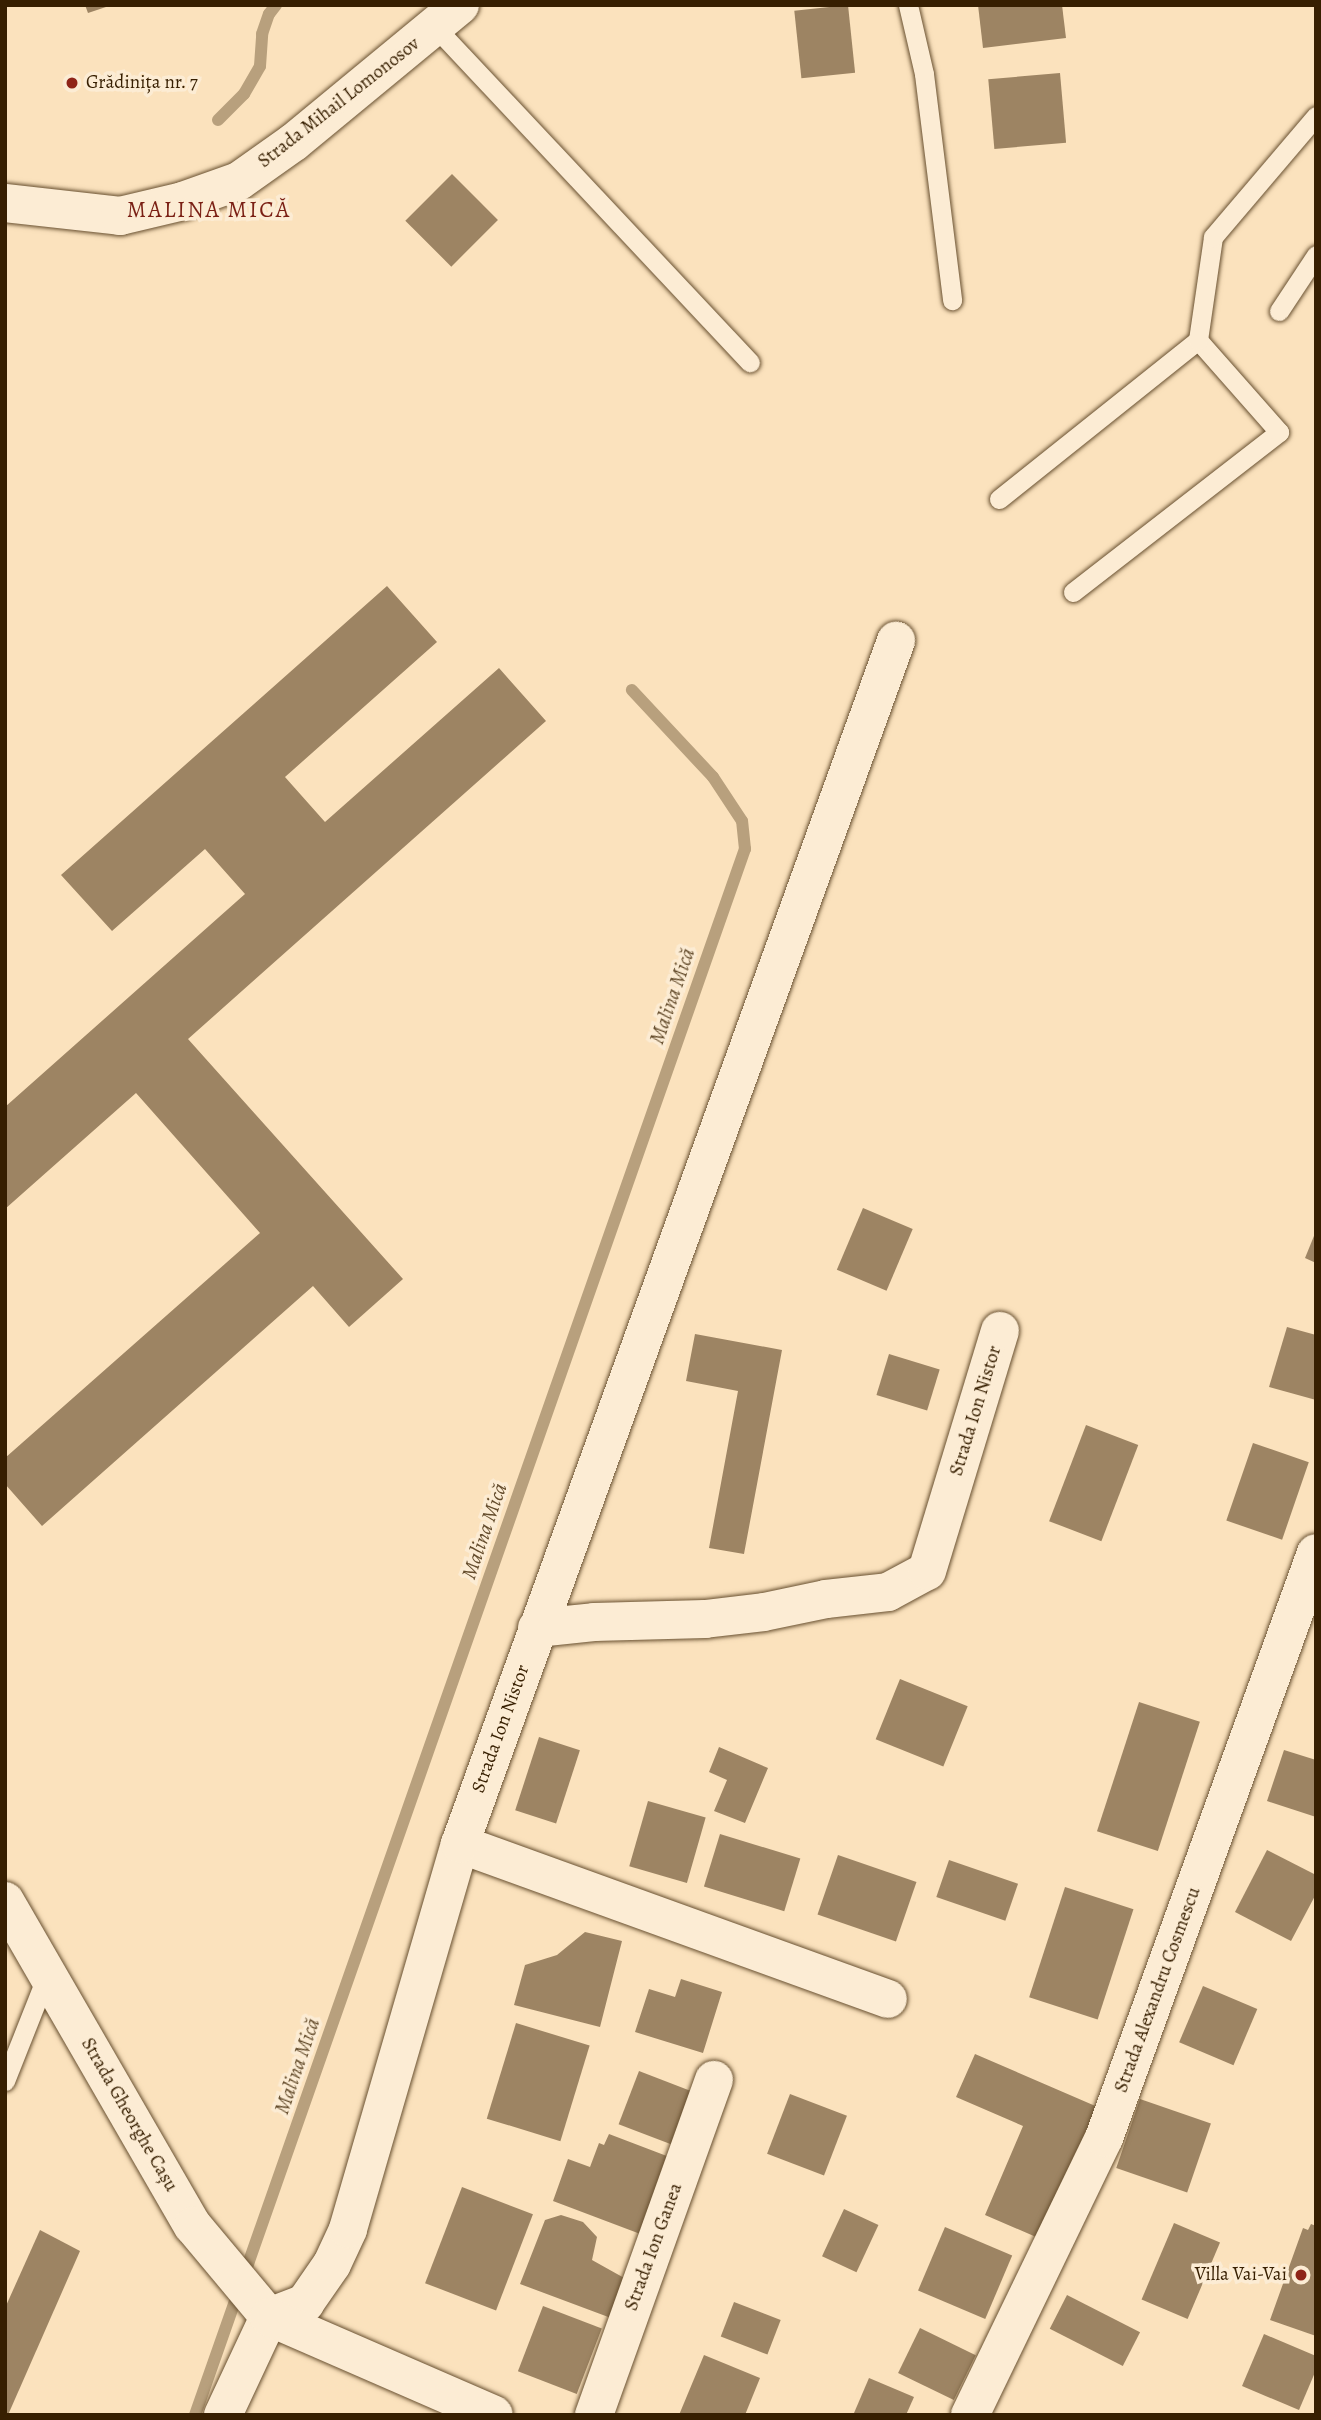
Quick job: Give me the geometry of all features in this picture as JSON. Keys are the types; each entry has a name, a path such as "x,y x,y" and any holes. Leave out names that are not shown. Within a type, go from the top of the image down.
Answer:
{"street":[{"name":"Strada Mihail Lomonosov","path":"5,203 121,216 183,201 239,181 294,142 447,16"},
{"path":"537,1628 896,641"},
{"name":"Strada Ion Nistor","path":"269,2317 305,2303 332,2264 348,2229 460,1844 537,1628 594,1622 705,1619 764,1612 826,1599 888,1592 927,1572 1000,1331"},
{"name":"Strada Alexandru Cosmescu","path":"970,2415 1104,2138 1316,1553"},
{"path":"460,1844 888,1999"},
{"name":"Strada Gheorghe Cașu","path":"5,1901 193,2226 269,2317"},
{"name":"Strada Ion Ganea","path":"594,2415 714,2080"},
{"path":"223,2415 269,2317 494,2415"}],"lane":[{"path":"908,5 923,74 952,300"},
{"path":"447,16 750,362"},
{"path":"999,499 1199,340 1213,237 1316,116"},
{"path":"1279,311 1316,255"},
{"path":"1073,592 1279,432 1199,340"},
{"path":"5,2081 47,1974"}],"building":[{"path":"85,5 109,5 109,6 88,13"},
{"path":"848,5 855,73 801,78 794,11"},
{"path":"978,5 1062,5 1066,38 983,48"},
{"path":"1060,73 1066,143 994,149 988,79"},
{"path":"452,174 498,220 451,267 405,221"},
{"path":"387,586 437,642 285,777 325,822 499,668 546,721 188,1039 403,1279 349,1327 313,1286 42,1526 5,1484 5,1458 260,1233 136,1093 5,1209 5,1107 245,894 205,849 112,931 61,875"},
{"path":"863,1208 913,1229 887,1291 837,1270"},
{"path":"1316,1231 1316,1263 1305,1258"},
{"path":"1287,1327 1316,1335 1316,1400 1269,1387"},
{"path":"695,1334 782,1350 744,1554 709,1548 738,1391 686,1381"},
{"path":"889,1354 940,1369 927,1411 876,1395"},
{"path":"1086,1425 1138,1445 1101,1541 1049,1521"},
{"path":"1253,1443 1309,1462 1282,1540 1226,1521"},
{"path":"900,1679 968,1706 943,1767 876,1739"},
{"path":"1139,1702 1200,1722 1158,1851 1097,1831"},
{"path":"539,1737 580,1750 556,1824 515,1810"},
{"path":"719,1747 768,1768 745,1823 714,1811 727,1780 709,1772"},
{"path":"1284,1750 1316,1760 1316,1817 1267,1801"},
{"path":"648,1801 706,1818 687,1883 629,1866"},
{"path":"720,1834 800,1859 784,1911 704,1887"},
{"path":"1267,1850 1316,1875 1316,1894 1291,1941 1235,1912"},
{"path":"838,1855 916,1882 896,1942 817,1915"},
{"path":"949,1860 1018,1884 1005,1921 936,1897"},
{"path":"1065,1887 1133,1909 1098,2020 1029,1997"},
{"path":"585,1932 622,1941 600,2027 514,2005 525,1965 557,1955"},
{"path":"681,1979 722,1992 703,2053 635,2032 649,1989 675,1997"},
{"path":"1203,1986 1257,2009 1233,2065 1179,2042"},
{"path":"516,2023 590,2046 560,2141 487,2119"},
{"path":"975,2054 1100,2108 1043,2240 985,2215 1023,2126 956,2097"},
{"path":"639,2071 694,2092 674,2145 619,2124"},
{"path":"790,2094 847,2116 824,2176 767,2154"},
{"path":"1140,2099 1211,2123 1187,2192 1116,2168"},
{"path":"609,2134 672,2158 643,2235 553,2201 568,2159 590,2167 599,2143 604,2145"},
{"path":"462,2187 533,2214 496,2310 425,2283"},
{"path":"844,2209 878,2225 856,2272 822,2256"},
{"path":"561,2215 583,2222 597,2237 592,2260 626,2279 611,2318 520,2284 545,2220"},
{"path":"1174,2223 1220,2243 1188,2319 1142,2299"},
{"name":"Villa Vai-Vai","path":"1311,2224 1316,2226 1316,2336 1270,2320 1303,2228 1308,2230"},
{"path":"945,2227 1012,2256 985,2319 918,2291"},
{"path":"40,2230 80,2251 8,2415 5,2415 5,2308"},
{"path":"1067,2295 1140,2332 1123,2366 1050,2329"},
{"path":"734,2302 781,2320 767,2354 721,2337"},
{"path":"543,2306 602,2329 577,2394 518,2371"},
{"path":"920,2328 976,2355 954,2400 898,2373"},
{"path":"1264,2334 1316,2356 1316,2370 1299,2410 1242,2386"},
{"path":"704,2355 760,2378 745,2415 679,2415"},
{"path":"869,2378 914,2397 906,2415 854,2413"}],"waterway":[{"name":"Malina Mică","path":"218,120 244,94 260,66 262,34 269,14 276,5"},
{"name":"Malina Mică","path":"195,2415 745,849 742,821 713,777 632,690"}],"place":[{"name":"Grădinița nr. 7","path":"72,83"},
{"name":"Villa Vai-Vai","path":"1301,2275"}],"district":[{"name":"MALINA MICĂ","path":"209,210"}]}
